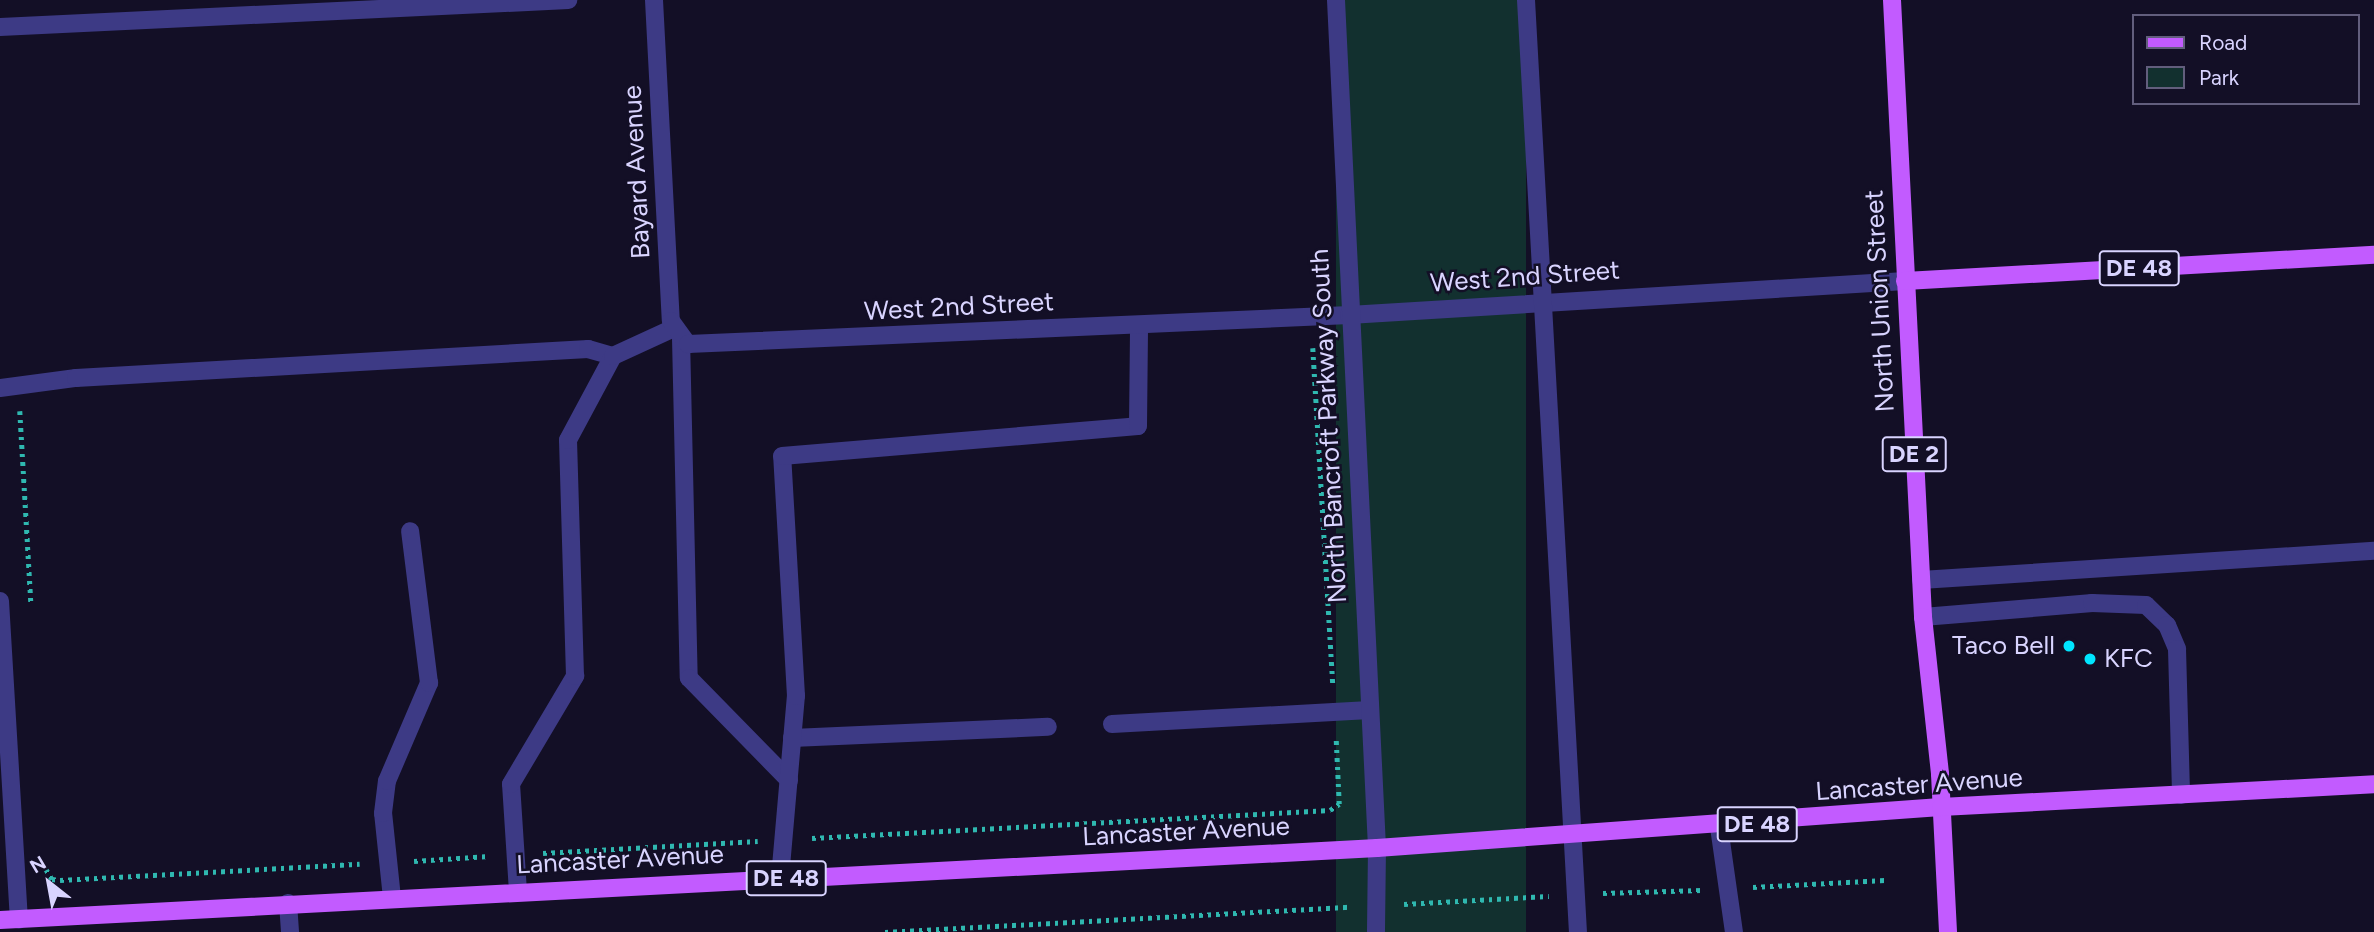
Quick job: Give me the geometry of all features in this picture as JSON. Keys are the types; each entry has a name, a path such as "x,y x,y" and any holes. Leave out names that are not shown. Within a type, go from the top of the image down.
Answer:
{"main road":[{"name":"North Union Street","path":"1892,0 1923,617 1941,807"},
{"name":"West 2nd Street","path":"1905,281 2374,255"},
{"name":"Lancaster Avenue","path":"0,920 1377,848 1719,827 1941,807 2374,785"},
{"name":"DE 2","path":"1941,807 1948,932"}],"street":[{"path":"0,27 568,0"},
{"name":"Bayard Avenue","path":"654,0 677,333 689,678 789,780"},
{"name":"North Bancroft Parkway South","path":"1336,0 1349,315 1377,848 1376,932"},
{"path":"1526,0 1578,932"},
{"name":"West 2nd Street","path":"677,333 700,345 1349,315 1543,301 1905,281"},
{"path":"780,878 796,696 782,456 1138,426 1139,325"},
{"path":"0,388 76,378 588,349 613,356 677,333"},
{"path":"518,892 511,784 575,676 568,440 613,356"},
{"path":"392,898 383,813 387,781 429,682 410,531"},
{"path":"1921,580 2374,551"},
{"path":"0,601 19,919"},
{"path":"1923,617 2092,603 2146,604 2167,625 2176,649 2181,795"},
{"path":"1112,724 1370,709"},
{"path":"792,738 1048,727"},
{"path":"1719,827 1734,932"},
{"path":"288,903 290,932"}],"path":[{"path":"47,873 60,880 1330,810 1339,804 1313,348"}],"green space":[{"path":"1336,0 1526,0 1526,932 1336,932"}],"place":[{"name":"Taco Bell","path":"2069,646"},
{"name":"KFC","path":"2090,659"}]}
